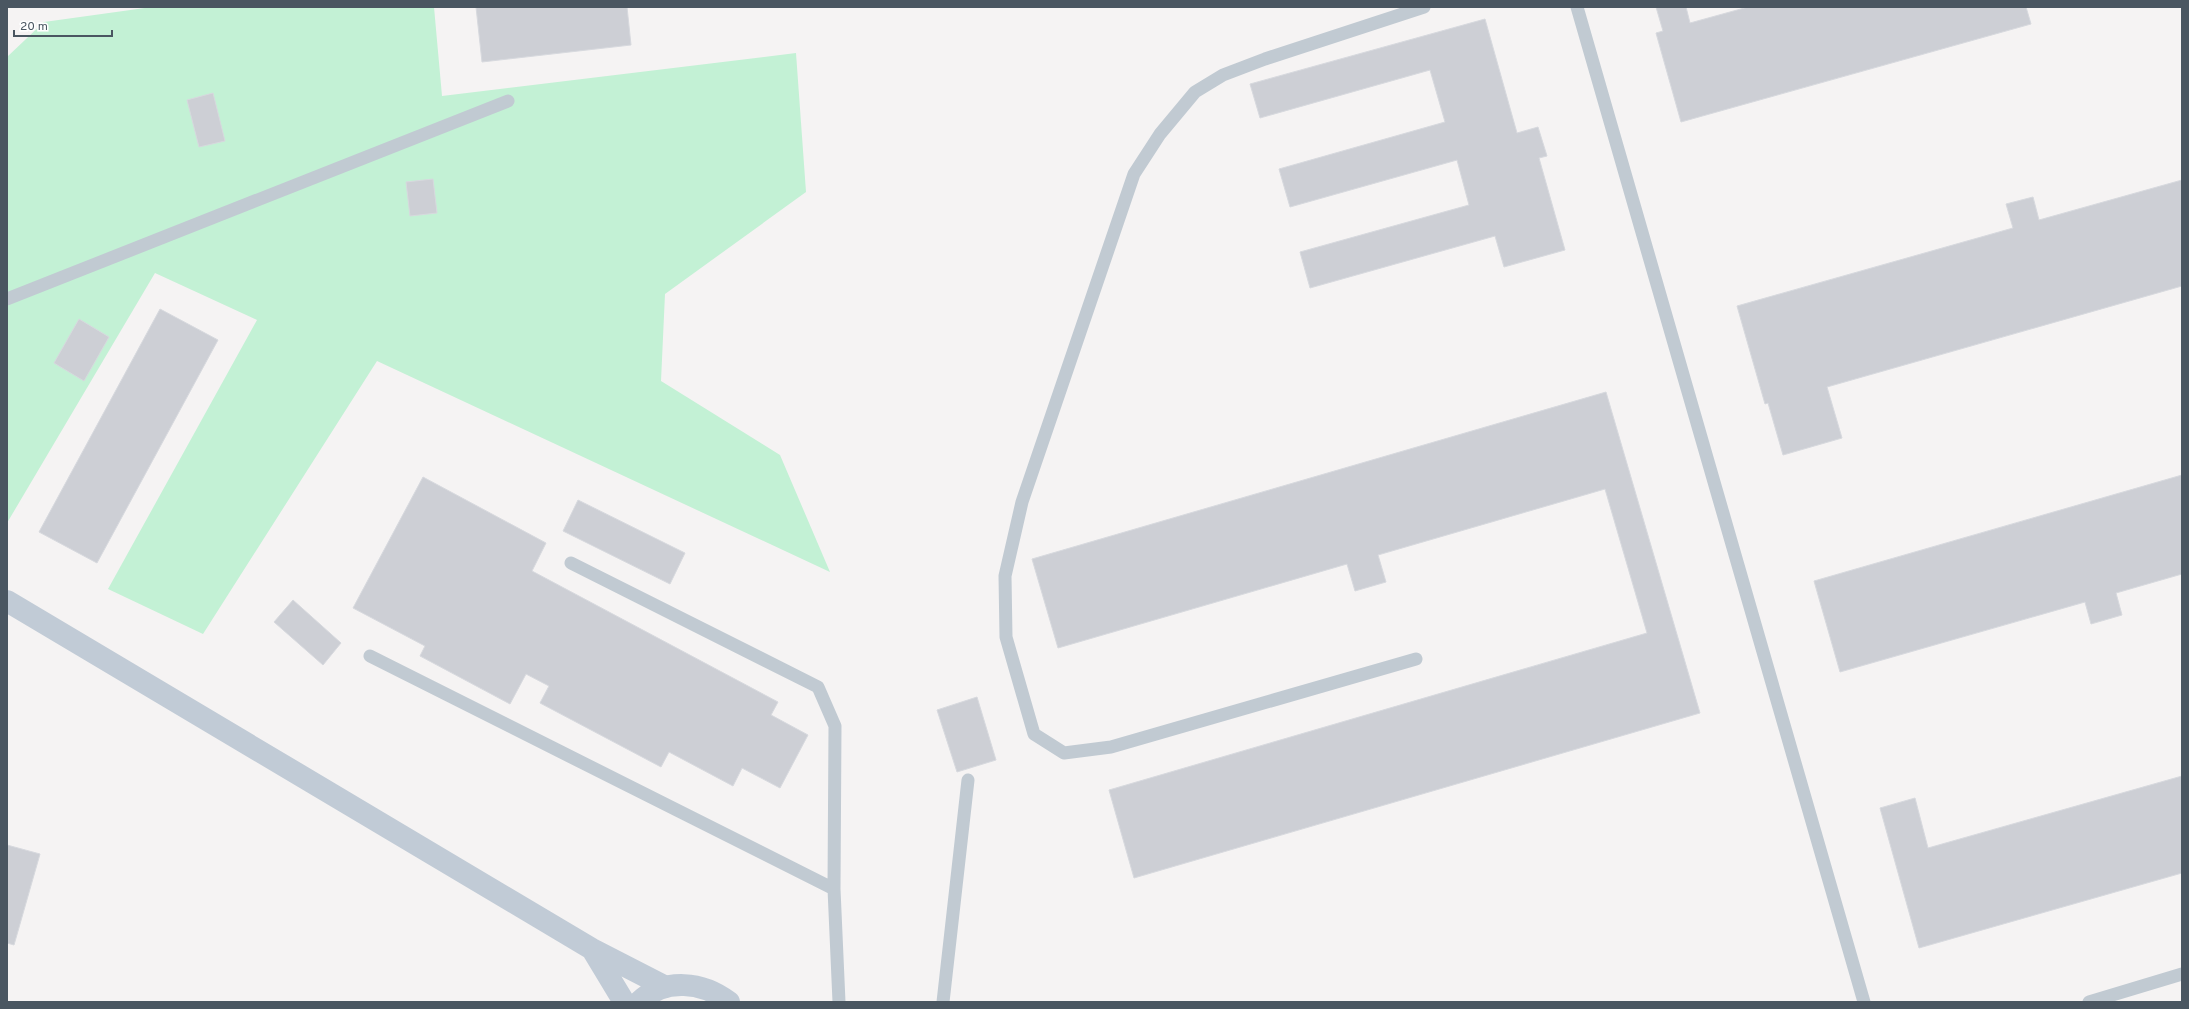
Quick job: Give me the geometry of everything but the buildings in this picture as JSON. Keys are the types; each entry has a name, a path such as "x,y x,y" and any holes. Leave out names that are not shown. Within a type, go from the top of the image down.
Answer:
{"street":[{"path":"7,601 592,948 666,987"},
{"path":"592,948 624,1002"},
{"path":"639,1002 654,992 666,987 680,985 697,986 716,993 729,1002"}],"lane":[{"path":"1416,658 1111,747 1064,753 1034,734 1006,638 1005,576 1022,502 1134,174 1160,134 1195,92 1223,75 1265,59 1424,7"},
{"path":"1577,7 1864,1002"},
{"path":"7,299 508,101"},
{"path":"571,563 818,687 835,726 834,889 840,1002"},
{"path":"370,656 834,889"},
{"path":"943,1002 968,780"},
{"path":"2089,1002 2182,974"}],"green space":[{"path":"152,7 434,7 442,96 796,53 806,192 665,294 661,381 780,455 830,572 377,361 203,634 108,589 257,320 155,273 7,523 7,57 44,22"}]}
